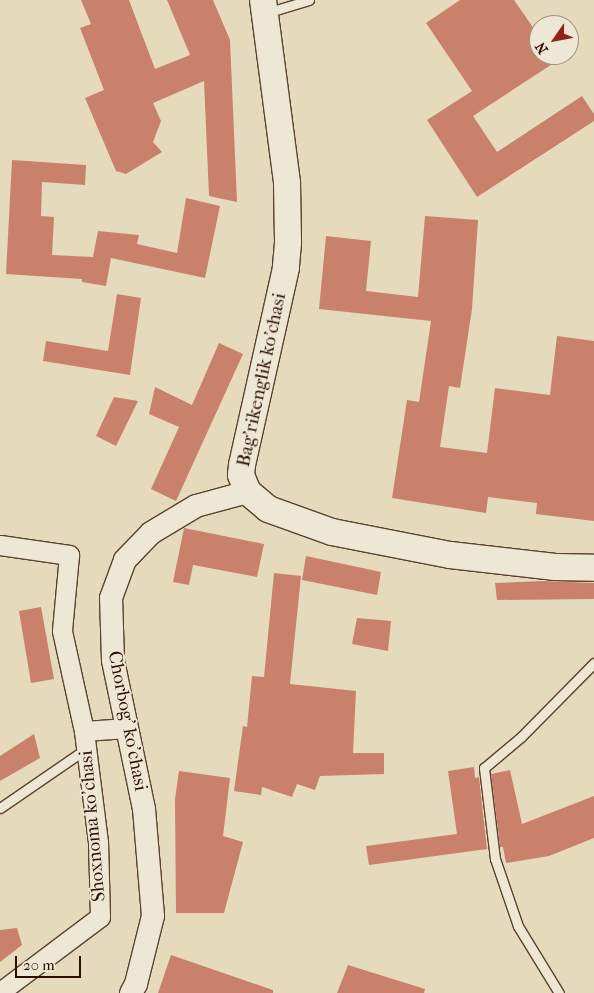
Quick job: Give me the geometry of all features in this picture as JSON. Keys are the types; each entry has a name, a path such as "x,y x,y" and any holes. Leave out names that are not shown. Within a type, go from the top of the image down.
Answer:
{"main road":[{"name":"Bag'rikenglik ko'chasi","path":"264,7 287,183 288,243 286,268 242,465 241,475 248,492 268,509 332,532 450,555 556,567 594,568"}],"street":[{"name":"Chorbog' ko'chasi","path":"131,993 136,984 153,916 144,809 112,660 112,598 125,560 151,533 196,506 248,492"},
{"path":"0,545 69,555 62,631 85,740 127,728"},
{"name":"Shoxnoma ko'chasi","path":"0,992 100,917 98,842 85,740"}],"lane":[{"path":"264,7 309,0"},
{"path":"559,993 518,926 495,859 484,768 521,736 594,662"},
{"path":"0,808 85,740"}],"building":[{"path":"81,0 129,0 155,69 190,55 167,0 213,0 230,40 237,202 209,196 204,81 153,103 161,121 153,142 162,152 126,174 116,171 85,98 104,90 80,28 91,24"},
{"path":"460,0 514,0 529,22 529,65 551,65 473,116 497,152 582,96 594,114 594,121 477,197 427,120 472,91 426,23"},
{"path":"12,160 86,165 85,185 42,182 41,216 54,217 52,255 93,257 98,231 139,235 137,244 177,253 186,198 220,206 205,278 111,258 106,286 82,282 82,279 6,274"},
{"path":"425,216 478,220 472,309 460,388 449,386 440,447 487,453 495,388 550,395 557,336 594,341 594,521 536,514 537,503 488,497 486,513 392,498 407,400 419,402 431,321 319,309 326,236 371,241 366,291 418,297"},
{"path":"117,294 141,298 130,375 43,361 46,341 108,351"},
{"path":"219,343 243,354 176,501 151,489 179,427 149,414 155,387 192,405"},
{"path":"114,397 138,401 116,446 96,436"},
{"path":"184,528 264,544 257,577 193,565 189,585 173,582"},
{"path":"306,556 381,572 377,595 302,580"},
{"path":"274,573 301,576 290,684 356,691 353,753 384,753 384,774 320,776 315,790 297,784 292,797 262,787 261,795 234,791 243,726 247,727 252,676 264,677"},
{"path":"543,581 594,583 594,599 497,600 495,583"},
{"path":"41,607 54,679 31,683 19,611"},
{"path":"357,618 391,621 388,651 352,644"},
{"path":"34,734 40,758 0,781 0,756"},
{"path":"474,767 475,778 479,777 487,849 369,865 366,846 457,834 448,771"},
{"path":"510,770 522,824 594,796 594,838 549,856 506,863 503,847 500,847 491,774"},
{"path":"179,771 230,778 223,836 243,842 224,913 176,913 175,799"},
{"path":"17,928 22,945 0,962 0,930"},
{"path":"171,955 273,990 273,993 158,993"},
{"path":"348,965 425,989 424,993 337,993"}]}
